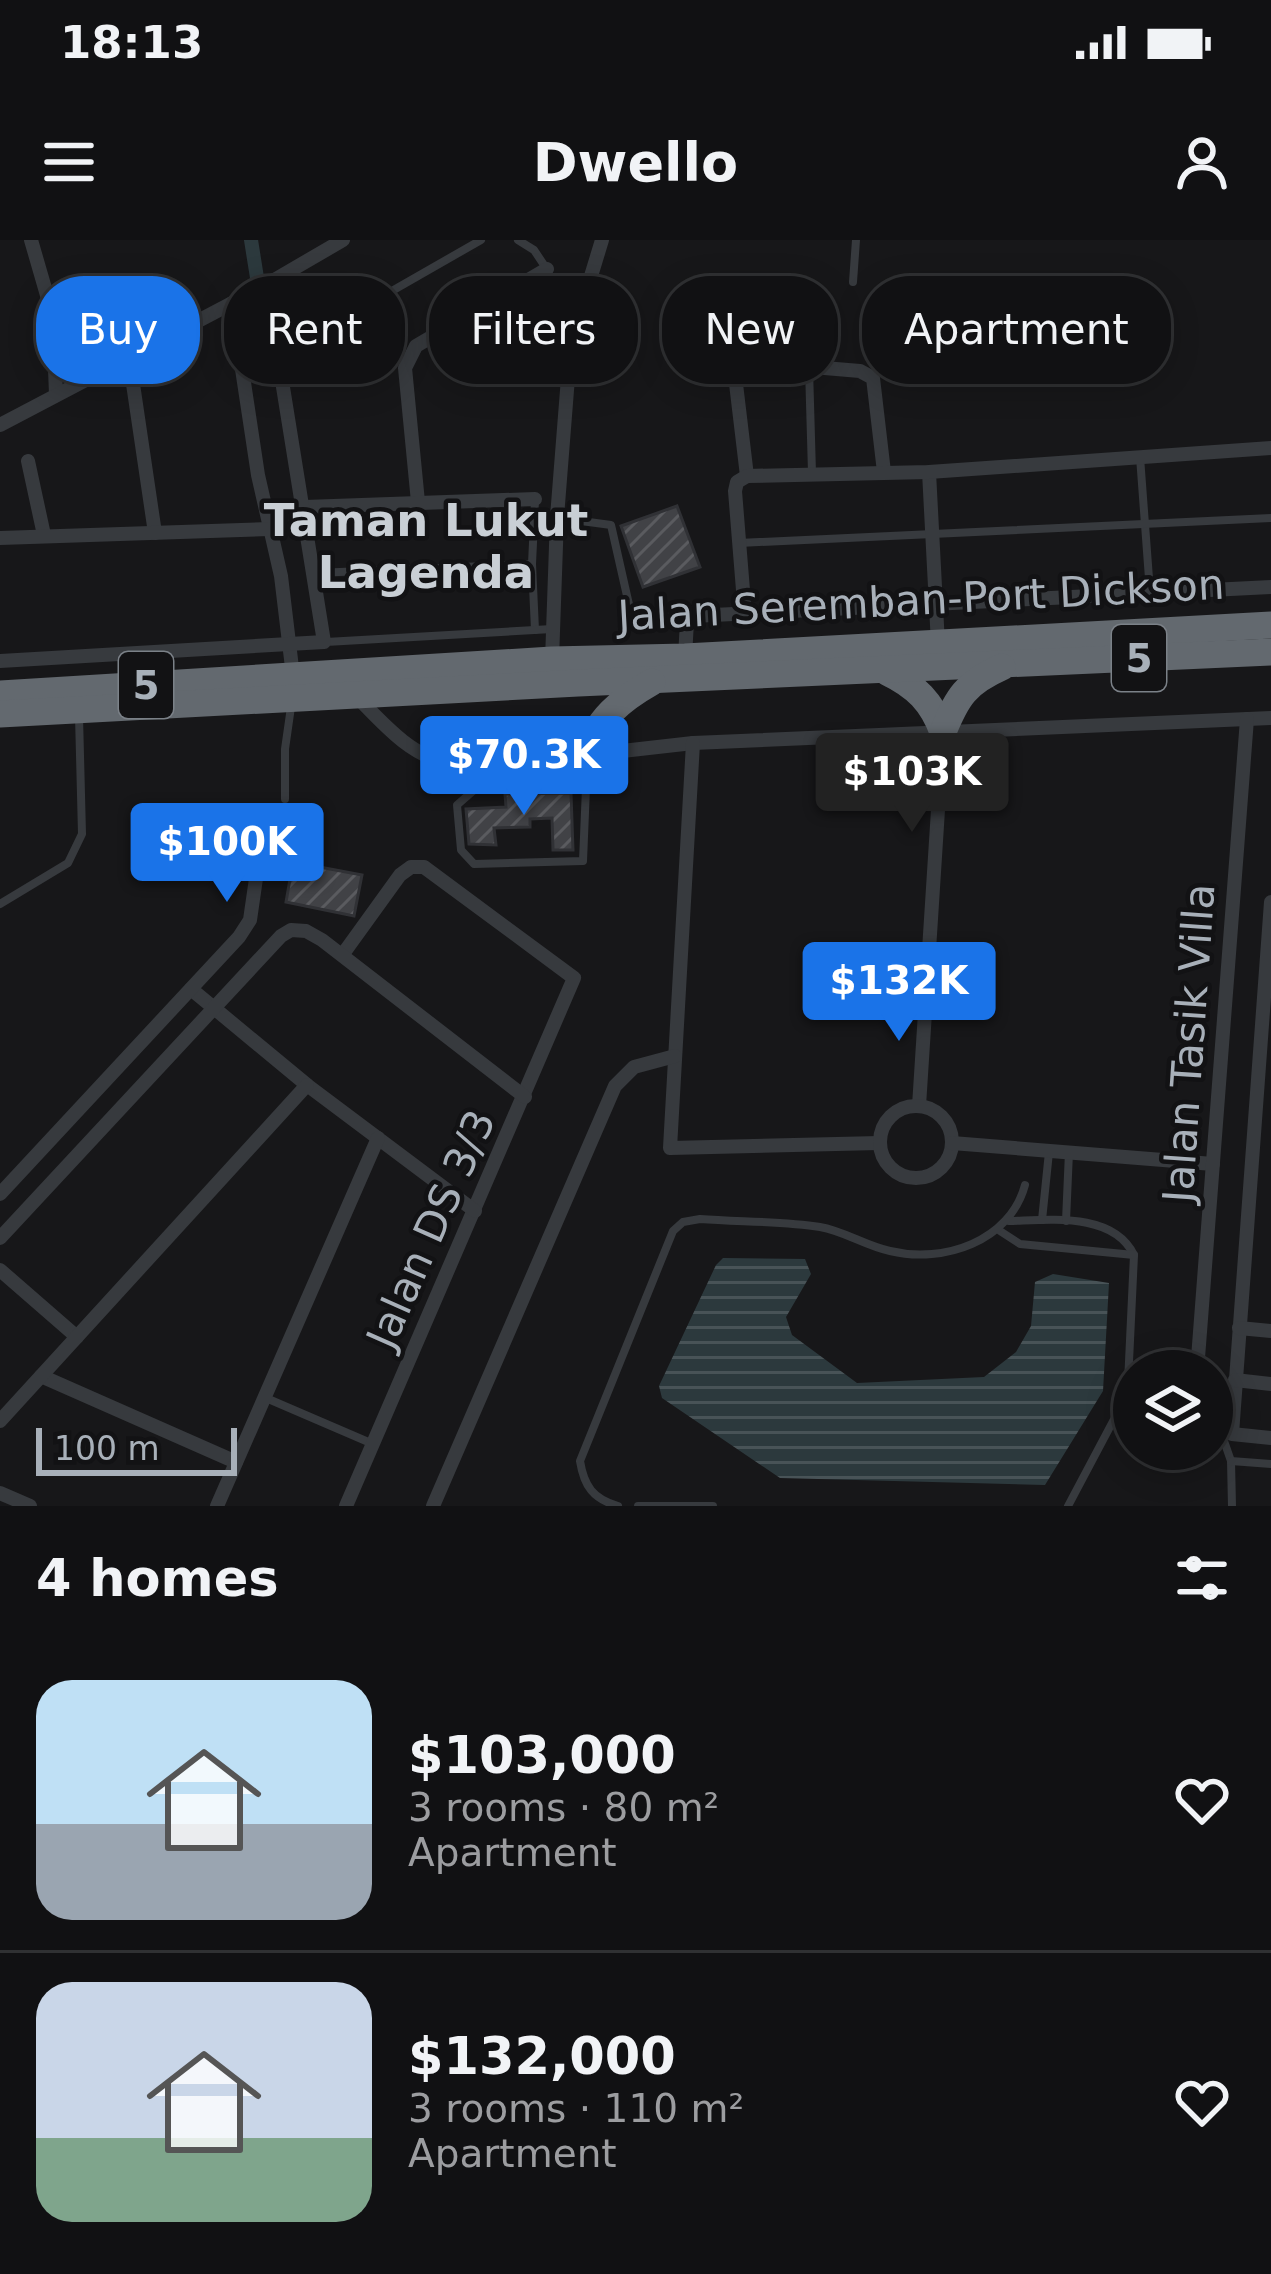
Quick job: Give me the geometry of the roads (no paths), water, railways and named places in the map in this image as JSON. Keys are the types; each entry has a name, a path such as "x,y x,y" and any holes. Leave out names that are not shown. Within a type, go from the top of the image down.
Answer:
{"highway":[{"name":"Jalan Seremban-Port Dickson","path":"0,714 292,694 685,657 1264,629"},
{"path":"916,669 927,662 938,644 971,666"},
{"name":"Jalan Seremban-Port Dickson","path":"0,694 357,697 545,672 578,683 1271,652"},
{"path":"1237,654 1271,668"},
{"path":"943,732 975,679 1008,664"},
{"path":"884,670 920,692 932,705 943,732"},
{"path":"586,768 591,738 612,711 655,680"}],"street":[{"path":"31,240 53,316 56,395"},
{"path":"281,276 343,240"},
{"path":"545,672 574,332 602,240"},
{"path":"418,502 405,368 416,346 548,269"},
{"path":"838,370 860,371 873,378 884,472"},
{"path":"0,425 77,384"},
{"path":"133,384 154,533"},
{"path":"247,384 292,645 292,694"},
{"path":"0,661 324,642 283,384"},
{"path":"738,384 747,476"},
{"path":"745,615 735,491 737,482 747,476 928,472 1271,448"},
{"path":"28,461 44,535"},
{"path":"928,472 938,644"},
{"path":"305,507 535,499"},
{"path":"0,538 269,529"},
{"path":"685,657 686,621 693,616 1271,587"},
{"path":"357,697 432,759 586,768 693,743 1271,718"},
{"name":"Jalan Tasik Villa","path":"1199,1350 1247,719"},
{"path":"919,1106 943,732"},
{"path":"693,743 670,1148 879,1143"},
{"path":"0,1194 250,920 264,823"},
{"name":"Jalan DS 3/3","path":"343,954 400,875 410,867 424,867 574,978 346,1506"},
{"path":"1233,1416 1263,1127 1271,902"},
{"path":"0,1238 212,1008 291,930 306,932 343,954 525,1097"},
{"path":"191,988 307,1084 475,1211"},
{"path":"433,1506 615,1086 634,1067 675,1056"},
{"path":"0,1421 307,1084"},
{"path":"919,1106 930,1108 946,1122 952,1143 943,1166 922,1177 898,1173 882,1155 879,1143 886,1120 907,1107 919,1106"},
{"path":"217,1506 378,1138"},
{"path":"952,1143 1213,1164"},
{"path":"0,1270 77,1337"},
{"path":"1239,1328 1271,1330"},
{"path":"41,1376 236,1462"},
{"path":"1235,1380 1271,1384"},
{"path":"1233,1434 1271,1438"},
{"path":"0,1493 30,1506"}],"lane":[{"path":"405,283 481,240"},
{"path":"518,240 534,250 548,269"},
{"path":"853,282 856,240"},
{"path":"809,384 812,475"},
{"path":"1140,456 1150,592"},
{"path":"535,499 535,630"},
{"path":"557,517 611,525 630,609 686,621"},
{"path":"737,543 1271,518"},
{"path":"315,573 532,564"},
{"path":"324,642 552,629"},
{"path":"285,799 292,694"},
{"path":"0,904 68,863 82,833 79,709"},
{"path":"445,761 479,772 481,784"},
{"path":"586,768 584,861 474,864 461,850 458,805 481,784 586,768"},
{"path":"1042,1220 1049,1150"},
{"path":"1066,1222 1069,1153"},
{"path":"618,1506 597,1499 583,1480 580,1461 673,1231 683,1222 700,1219 824,1227 874,1247 910,1254 951,1250 1000,1231 1024,1185"},
{"path":"1009,1221 1107,1226 1126,1239 1134,1255 1128,1383 1120,1408 1068,1506"},
{"path":"1000,1231 1020,1244 1134,1255"},
{"path":"266,1397 373,1444"},
{"path":"1233,1461 1271,1464"},
{"path":"1231,1470 1232,1506"},
{"path":"638,1506 713,1506"}],"waterway":[{"path":"251,240 257,276"}],"district":[{"name":"Taman Lukut Lagenda","path":"426,546"}]}
